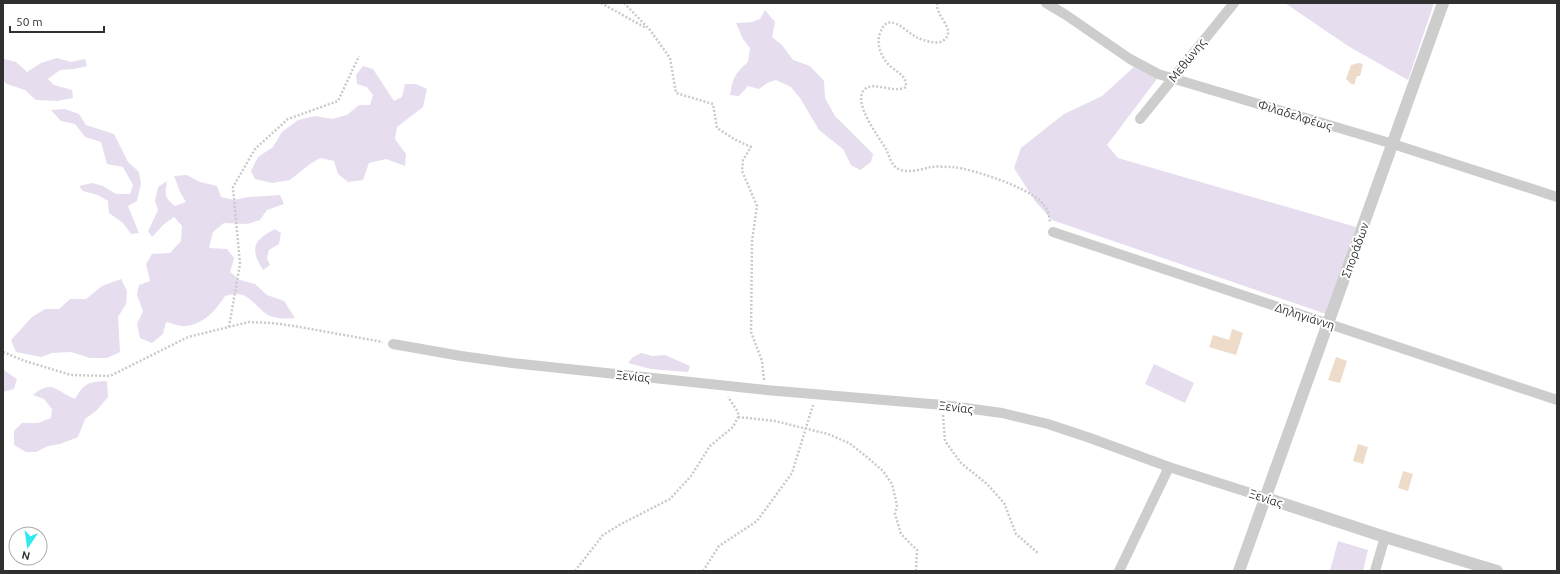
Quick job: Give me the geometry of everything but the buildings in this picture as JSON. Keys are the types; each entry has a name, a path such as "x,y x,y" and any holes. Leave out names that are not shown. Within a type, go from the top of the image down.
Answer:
{"street":[{"name":"Φιλαδελφέως","path":"1046,3 1130,59 1158,74 1393,144 1557,197"},
{"name":"Μεθώνης","path":"1140,119 1234,3"},
{"name":"Σποράδων","path":"1239,571 1443,3"},
{"name":"Δηληγιάννη","path":"1053,232 1557,400"},
{"name":"Ξενίας","path":"393,344 512,363 816,395 943,405 1002,413 1048,424 1169,467 1385,537 1497,571"},
{"path":"1119,571 1169,467"},
{"path":"1375,571 1385,537"}],"path":[{"path":"601,3 650,30"},
{"path":"624,3 650,30 670,58 676,92 713,104 717,128 734,139 751,147 743,160 742,170 757,206 752,241 751,332 762,361 766,390"},
{"path":"938,3 940,15 948,30 948,35 944,40 937,43 916,37 899,24 892,22 884,25 878,44 889,65 901,73 906,82 906,87 901,90 895,90 871,86 865,90 861,96 863,109 870,124 887,150 892,164 901,170 952,167 973,170 997,179 1040,200 1048,211 1053,232"},
{"path":"229,327 240,264 233,187 255,149 288,119 338,101 359,56"},
{"path":"3,352 25,361 71,374 110,376 188,337 249,322 272,323 393,344"},
{"path":"575,571 603,535 670,499 691,476 710,446 733,427 738,417 738,412 725,393 724,385"},
{"path":"703,571 719,546 757,521 792,473 816,395"},
{"path":"943,405 942,422 945,441 961,463 987,484 1004,503 1016,534 1039,554"},
{"path":"738,417 774,421 828,434 849,443 884,471 892,484 897,505 895,514 901,534 917,550 916,571"}],"shaded area":[{"path":"1285,3 1434,3 1408,80 1348,46"},
{"path":"765,10 775,22 772,37 782,45 793,60 810,66 824,81 825,98 835,116 873,154 871,162 860,170 851,165 843,149 819,130 800,98 791,87 776,80 767,83 759,89 748,86 739,96 730,95 735,76 748,62 750,48 743,39 736,23 752,22 760,19"},
{"path":"57,58 71,62 85,59 87,66 60,70 48,79 54,85 72,90 73,98 57,101 36,100 25,90 7,84 3,81 4,59 16,62 27,72 41,63"},
{"path":"1359,63 1363,64 1360,76 1357,76 1354,85 1346,79 1351,65"},
{"path":"363,66 373,69 394,101 402,97 405,84 416,84 427,89 423,107 397,127 395,139 406,154 405,166 386,159 369,163 363,180 348,182 338,174 334,161 320,158 290,180 272,183 255,179 251,171 258,157 273,147 282,132 298,120 315,116 332,119 347,115 359,105 370,105 373,95 367,87 357,84 356,75"},
{"path":"1134,67 1157,79 1107,145 1118,158 1356,227 1326,314 1052,220 1035,201 1014,168 1021,148 1064,114 1102,96"},
{"path":"65,109 79,114 86,125 114,134 128,162 139,172 141,184 137,201 128,206 139,233 131,234 123,223 109,213 108,201 98,195 83,191 79,186 92,183 103,186 116,194 130,194 133,185 123,167 107,164 101,142 85,137 75,124 61,121 51,110"},
{"path":"187,175 200,182 217,186 221,197 234,200 248,197 280,195 284,204 267,210 260,220 247,224 224,223 213,232 209,248 227,249 234,258 230,272 240,280 255,284 267,295 284,301 295,318 275,317 268,315 248,297 232,294 225,296 208,316 198,323 183,326 166,322 163,334 152,343 140,338 137,324 143,311 137,295 139,285 150,281 146,264 152,254 170,253 181,241 182,226 174,217 163,225 152,237 148,231 158,210 155,201 158,187 167,181 166,195 169,201 175,206 186,202 180,192 174,176"},
{"path":"275,229 281,233 279,244 269,250 267,258 270,265 263,270 256,256 256,245 262,237"},
{"path":"121,279 127,291 126,304 118,317 120,352 107,358 90,358 71,352 52,353 41,357 16,352 11,340 32,317 45,309 59,309 70,299 86,299 102,286"},
{"path":"1232,329 1243,333 1236,355 1209,347 1213,335 1229,340"},
{"path":"641,353 653,356 665,355 690,366 688,372 651,369 628,363 633,357"},
{"path":"1336,357 1347,361 1340,383 1328,380"},
{"path":"1154,364 1194,383 1185,403 1145,384"},
{"path":"3,365 5,371 17,379 14,389 3,392"},
{"path":"107,381 108,397 96,411 85,419 78,437 60,444 48,446 36,452 26,452 14,445 14,431 22,423 38,423 51,418 52,409 44,399 33,395 40,390 50,387 54,388 75,399 82,389 88,384"},
{"path":"1358,444 1368,447 1363,464 1353,461"},
{"path":"1403,471 1413,474 1408,491 1398,488"},
{"path":"1338,541 1368,550 1363,571 1330,571"}]}
